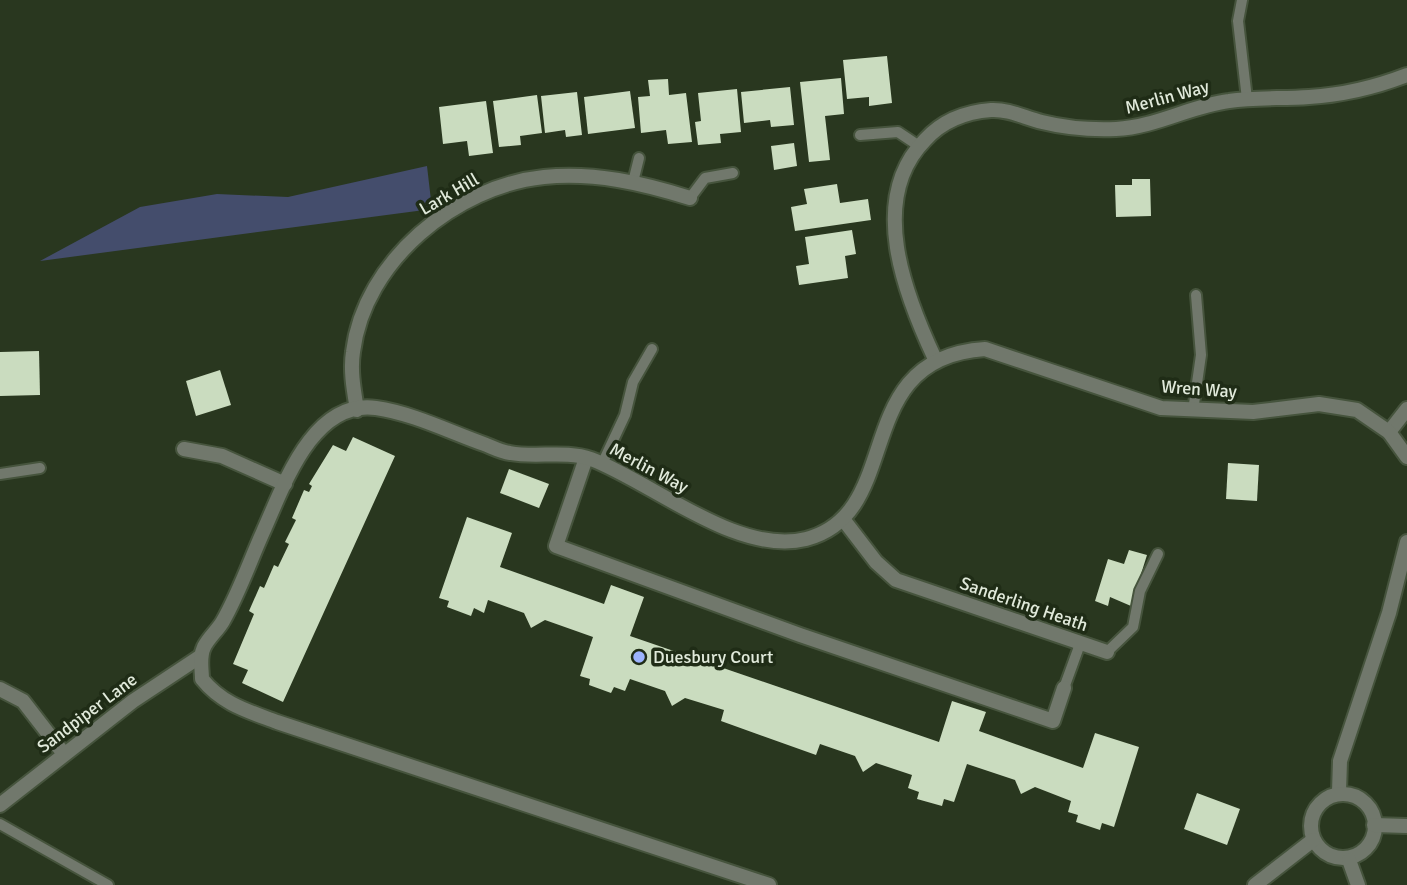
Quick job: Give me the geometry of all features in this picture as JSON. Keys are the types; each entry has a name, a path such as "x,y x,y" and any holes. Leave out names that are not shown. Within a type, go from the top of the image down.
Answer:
{"street":[{"name":"Merlin Way","path":"357,410 373,408 387,411 509,453 586,458 713,521 776,541 821,534 843,519 860,493 900,395 920,370 935,359 915,317 895,233 895,210 904,171 919,146 934,130 951,119 994,110 1072,128 1119,129 1161,121 1214,104 1247,99 1335,95 1407,75"},
{"name":"Lark Hill","path":"357,410 353,353 364,311 378,282 415,238 460,206 519,181 588,176 634,182 690,198"},
{"name":"Wren Way","path":"935,359 960,350 985,349 1140,402 1193,411 1253,412 1319,404 1357,410 1390,432 1407,457"},
{"path":"1390,432 1407,409"},
{"path":"357,410 341,416 318,432 297,457 223,622 204,646 201,656 202,679 215,695 229,704 769,885"},
{"path":"184,449 222,456 285,484"},
{"path":"586,458 556,546 800,635 1053,722 1064,688"},
{"name":"Sanderling Heath","path":"843,519 876,562 896,580 1107,652"},
{"path":"1339,792 1340,761 1389,613 1407,542"},
{"name":"Sandpiper Lane","path":"0,806 133,701 201,656"},
{"path":"0,689 23,701 64,754"},
{"path":"1339,792 1367,803 1373,814 1375,835 1367,846 1349,860 1332,858 1313,840 1310,829 1317,807 1326,797 1339,792"},
{"path":"1374,825 1407,826"},
{"path":"1255,885 1313,840"},
{"path":"1349,860 1358,885"}],"lane":[{"path":"1242,0 1238,22 1247,99"},
{"path":"860,135 898,132 919,146"},
{"path":"634,182 639,158"},
{"path":"690,198 705,178 733,173"},
{"path":"1193,411 1201,355 1196,295"},
{"path":"602,464 625,415 638,370 653,349"},
{"path":"0,474 40,468"},
{"name":"Sanderling Heath","path":"1107,652 1133,627 1140,591 1158,554"},
{"path":"1064,688 1080,644"},
{"path":"0,824 108,885"}],"shaded area":[{"path":"427,166 432,209 40,261 140,207 217,194 288,197"}],"building":[{"path":"887,56 892,103 869,106 869,97 847,99 843,60"},
{"path":"841,78 844,114 825,116 830,160 809,162 800,82"},
{"path":"668,79 669,95 686,93 692,142 668,144 666,130 641,133 638,97 650,96 648,80"},
{"path":"790,87 794,125 771,127 770,120 744,123 741,92"},
{"path":"737,89 741,132 720,134 721,143 698,145 695,122 701,121 698,93"},
{"path":"630,91 635,128 588,134 584,97"},
{"path":"577,92 582,135 566,137 565,130 545,133 541,96"},
{"path":"537,95 542,133 520,136 521,145 499,147 493,101"},
{"path":"486,101 493,153 469,156 467,141 443,144 439,107"},
{"path":"794,143 797,166 774,170 771,146"},
{"path":"1132,179 1150,179 1151,216 1116,217 1115,185 1132,185"},
{"path":"837,184 840,203 868,199 871,220 795,231 791,207 807,204 804,189"},
{"path":"852,230 856,254 845,256 848,278 799,285 796,266 809,264 805,237"},
{"path":"39,351 40,395 0,396 0,352"},
{"path":"220,370 231,405 196,416 186,381"},
{"path":"353,437 395,456 283,702 242,683 248,670 233,664 254,614 249,611 260,586 264,588 274,565 278,567 289,544 285,542 296,520 292,518 304,490 309,492 312,486 309,484 333,445 346,451"},
{"path":"1228,463 1259,465 1257,501 1226,499"},
{"path":"509,469 549,484 539,508 500,493"},
{"name":"Duesbury Court","path":"467,517 512,533 500,567 604,604 611,585 644,597 630,636 939,742 952,701 986,712 979,731 1083,768 1095,733 1139,747 1114,827 1102,823 1100,830 1076,822 1078,815 1068,812 1071,801 1035,787 1021,794 1015,780 967,764 954,802 944,799 942,806 917,799 919,792 908,788 912,775 876,763 863,772 855,756 820,744 816,755 721,721 724,710 685,698 672,706 665,691 630,679 625,691 614,687 611,693 589,685 590,679 580,676 593,637 545,620 531,628 524,613 488,600 484,613 474,608 471,616 447,607 449,601 439,598"},
{"path":"1129,550 1147,555 1131,606 1110,597 1108,606 1095,601 1108,559 1124,564"},
{"path":"1197,793 1240,809 1227,845 1184,829"}],"place":[{"name":"Duesbury Court","path":"639,657"}]}
